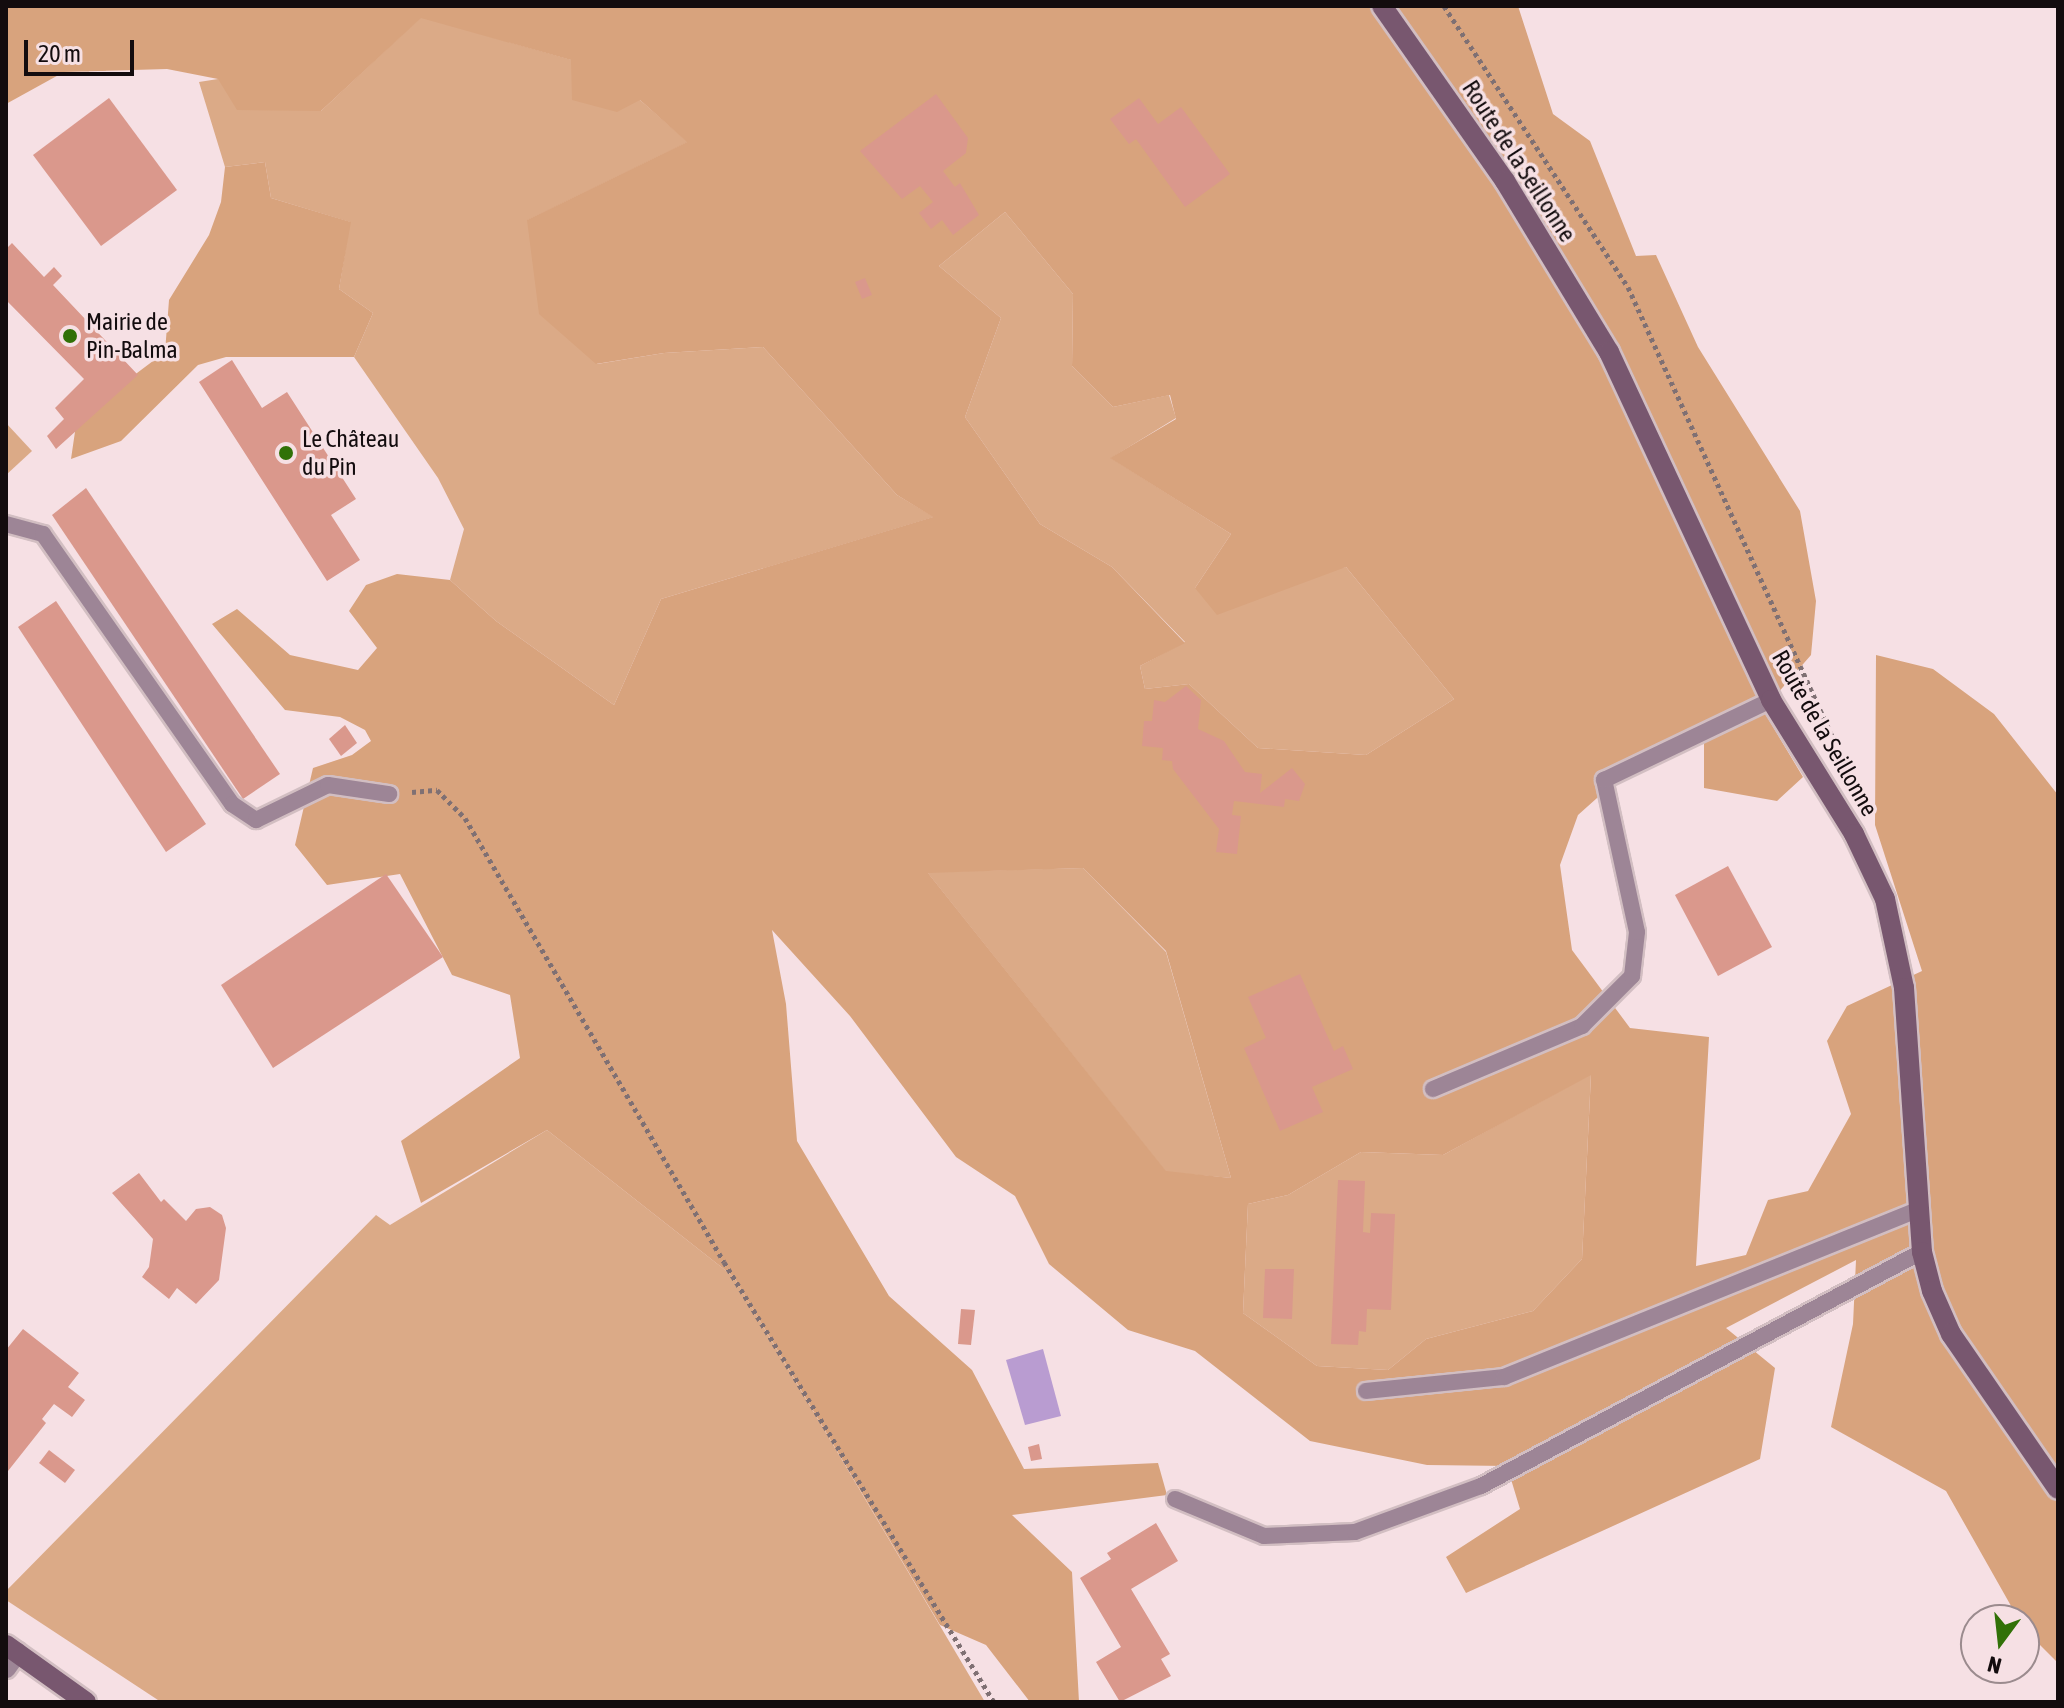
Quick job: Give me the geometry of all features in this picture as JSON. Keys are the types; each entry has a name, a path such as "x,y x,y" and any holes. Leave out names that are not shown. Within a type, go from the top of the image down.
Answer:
{"street":[{"name":"Route de la Seillonne","path":"1382,6 1505,181 1609,352 1771,700 1854,834 1885,899 1904,988 1922,1252 1951,1334 2058,1489"},
{"path":"10,1655 86,1702"}],"lane":[{"path":"6,524 43,534 232,804 256,820 328,785 389,794"},
{"path":"1433,1089 1582,1026 1632,976 1637,932 1604,780 1771,700"},
{"path":"1366,1391 1504,1377 1919,1209"},
{"path":"1175,1499 1264,1536 1355,1532 1481,1486 1922,1252"}],"path":[{"path":"389,794 437,790 465,818 724,1262 994,1702"}],"shaded area":[{"path":"6,6 1518,6 1553,114 1590,141 1636,256 1656,255 1698,347 1800,511 1816,601 1811,655 1763,710 1803,777 1777,801 1704,788 1704,744 1653,748 1578,815 1560,865 1572,950 1630,1028 1709,1037 1696,1266 1746,1255 1768,1200 1808,1191 1851,1114 1827,1041 1847,1006 1922,971 1875,825 1876,655 1933,669 1994,714 2058,795 2058,1663 2040,1645 2040,1604 2010,1604 1946,1491 1831,1427 1853,1324 1856,1260 1726,1328 1775,1368 1760,1459 1466,1593 1446,1557 1520,1509 1507,1466 1427,1465 1310,1441 1195,1351 1128,1330 1049,1264 1015,1196 956,1157 850,1016 772,930 786,1004 797,1141 889,1296 972,1370 1024,1469 1158,1463 1167,1495 1012,1515 1072,1572 1079,1702 1030,1702 986,1645 940,1625 734,1277 547,1130 421,1203 401,1141 520,1058 510,995 452,975 400,874 327,885 295,845 313,768 352,755 371,741 365,730 340,717 285,710 212,624 237,609 290,655 358,670 377,648 349,611 366,585 397,574 450,580 496,621 614,705 661,599 933,517 897,495 763,347 664,353 596,364 539,314 527,220 687,142 640,100 617,112 572,100 571,60 421,18 321,111 237,110 218,79 167,69 64,72 6,104","holes":["1005,212 1073,294 1072,366 1113,407 1170,395 1176,419 1110,458 1231,534 1195,588 1217,615 1346,567 1454,699 1366,755 1258,748 1189,684 1145,689 1140,666 1185,643 1112,567 1040,524 965,417 1001,318 939,266","1083,868 1166,951 1231,1178 1166,1171 928,873","1591,1075 1582,1259 1533,1311 1426,1339 1388,1370 1317,1366 1243,1313 1248,1204 1288,1195 1361,1152 1443,1155"]},
{"path":"421,17 572,60 640,100 688,142 528,220 597,364 664,353 763,347 897,495 934,517 661,599 614,705 496,621 450,580 464,529 438,478 354,357 373,313 339,289 350,222 271,198 265,162 225,167 199,82 218,79 321,111"},
{"path":"265,162 271,198 351,222 339,289 373,313 354,357 226,357 198,365 121,441 71,459 77,418 165,352 169,300 209,235 221,202 225,167"},
{"path":"1005,212 1073,294 1072,366 1113,407 1169,395 1176,418 1111,458 1231,534 1195,588 1346,567 1454,699 1366,755 1258,748 1189,684 1145,689 1140,666 1185,642 1112,567 1040,524 965,417 1001,318 939,266"},
{"path":"6,423 32,451 6,475"},
{"path":"1083,868 1166,952 1231,1178 1166,1172 927,872"},
{"path":"1591,1074 1582,1259 1533,1311 1426,1339 1388,1370 1317,1366 1243,1313 1248,1204 1288,1195 1361,1152 1443,1155"},
{"path":"547,1130 734,1277 985,1702 161,1702 6,1600 6,1591 376,1215 390,1225"},
{"path":"1043,1349 1061,1416 1025,1425 1006,1360"}],"building":[{"path":"936,94 968,138 966,153 943,171 955,187 960,183 979,215 953,235 942,220 931,229 919,213 933,202 920,186 902,199 860,151"},
{"path":"109,98 177,190 101,246 33,155"},
{"path":"1139,98 1158,124 1181,107 1230,174 1185,207 1136,139 1129,144 1110,119"},
{"name":"Mairie de Pin-Balma","path":"12,243 44,277 54,267 62,276 53,285 138,375 56,449 47,436 64,419 55,408 84,379 6,300 6,249"},
{"path":"865,278 872,295 862,299 855,282"},
{"name":"Le Château du Pin","path":"232,360 262,408 287,392 356,499 331,515 360,560 327,581 199,382"},
{"path":"86,488 280,774 243,799 52,515"},
{"path":"56,601 206,824 166,852 18,627"},
{"path":"1186,686 1201,700 1198,729 1224,741 1245,772 1262,774 1260,793 1292,768 1305,784 1299,801 1285,799 1284,807 1234,801 1232,815 1241,816 1237,854 1216,852 1219,829 1173,769 1172,761 1162,760 1163,748 1142,746 1144,721 1152,721 1154,700 1165,702"},
{"path":"345,725 357,743 341,756 329,739"},
{"path":"1728,866 1772,947 1718,976 1675,895"},
{"path":"386,874 443,957 273,1068 221,985"},
{"path":"1300,974 1334,1051 1343,1046 1353,1069 1312,1087 1323,1112 1280,1131 1244,1048 1266,1038 1248,997"},
{"path":"139,1173 161,1202 164,1199 186,1221 196,1209 210,1207 222,1215 226,1228 219,1280 196,1304 177,1288 169,1299 142,1277 149,1267 153,1239 112,1193"},
{"path":"1338,1180 1365,1181 1363,1232 1370,1233 1371,1213 1395,1214 1391,1310 1367,1309 1366,1332 1359,1331 1358,1345 1331,1344"},
{"path":"1265,1269 1294,1269 1292,1319 1263,1318"},
{"path":"961,1309 975,1310 971,1345 958,1344"},
{"path":"23,1329 79,1373 68,1387 85,1400 72,1417 54,1404 42,1419 46,1423 8,1471 6,1350"},
{"path":"1039,1444 1042,1459 1031,1461 1028,1447"},
{"path":"49,1450 75,1470 65,1483 39,1463"},
{"path":"1156,1523 1178,1561 1131,1589 1170,1654 1161,1659 1171,1676 1120,1702 1096,1662 1121,1647 1080,1578 1111,1559 1107,1553"}],"place":[{"name":"Mairie de Pin-Balma","path":"70,336"},
{"name":"Le Château du Pin","path":"286,453"}]}
